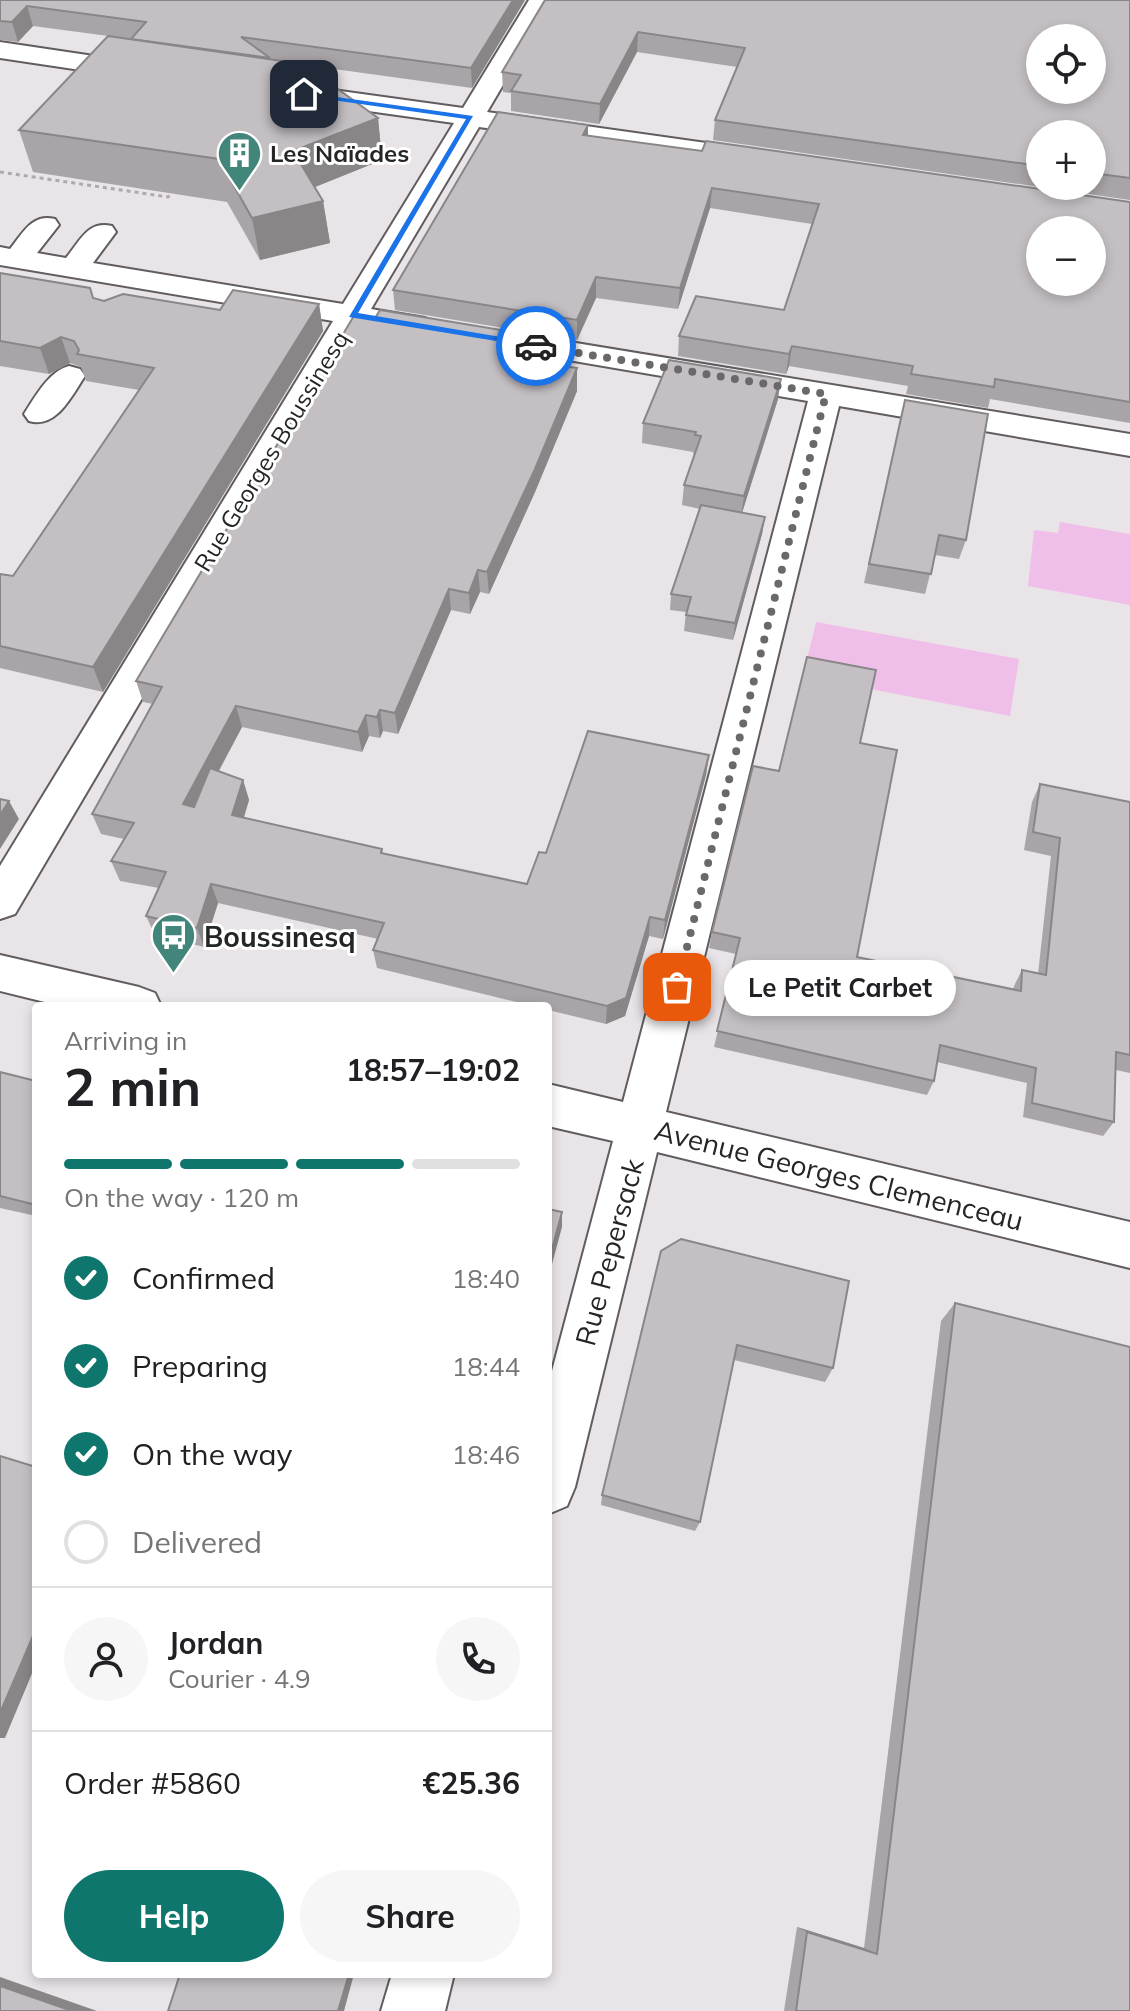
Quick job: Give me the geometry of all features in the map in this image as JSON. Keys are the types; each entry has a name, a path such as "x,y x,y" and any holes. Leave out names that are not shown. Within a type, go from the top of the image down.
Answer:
{"street":[{"name":"Rue Georges Boussinesq","path":"0,902 541,0"},
{"path":"0,50 168,74"},
{"path":"274,89 790,162"},
{"path":"334,126 364,102"},
{"path":"9,257 45,225"},
{"path":"74,268 102,232"},
{"path":"9,257 450,331"},
{"path":"124,305 143,280"},
{"path":"481,337 1130,445"},
{"path":"40,414 69,376"},
{"name":"Rue Pepersack","path":"552,1454 562,1373 641,1128 826,394"},
{"path":"0,973 122,1002"},
{"name":"Avenue Georges Clemenceau","path":"552,1106 1130,1245"},
{"path":"413,2011 422,1978"}],"path":[{"path":"0,172 168,197 171,193"},
{"path":"74,190 80,182"}],"shaded area":[{"path":"1060,522 1130,534 1130,605 1028,586 1034,530 1058,533"},
{"path":"816,622 1019,659 1010,716 803,676"}],"building":[{"path":"0,0 513,0 471,68 241,37 270,58 131,39 146,22 27,6 12,22 0,21"},
{"path":"545,0 1130,0 1130,178 1106,175 1106,120 1026,120 1026,164 715,120 745,48 638,32 600,104 511,91 521,75 502,72"},
{"path":"108,36 303,64 378,118 293,151 323,201 252,218 219,159 19,130"},
{"path":"498,112 588,125 583,135 702,151 706,141 1026,187 1026,200 1106,199 1130,202 1130,402 995,379 994,387 911,374 913,366 792,346 789,354 679,336 696,296 784,310 819,204 712,188 680,288 596,277 577,320 393,290"},
{"path":"0,273 90,288 93,298 104,301 123,294 220,310 233,290 319,304 93,667 0,646 0,574 13,576 154,368 77,354 79,350 74,341 61,337 40,348 0,341"},
{"path":"380,310 567,341 556,365 577,368 487,572 478,570 469,593 449,589 395,713 380,710 377,717 366,715 358,732 236,706 183,804 194,807 210,768 243,780 232,815 382,849 381,853 527,884 539,852 546,853 588,731 709,755 665,920 650,917 626,998 607,1006 373,950 384,923 211,884 197,928 146,916 166,872 111,861 134,823 92,814 162,687 136,681 355,314 375,318"},
{"path":"669,360 781,379 744,496 684,485 701,436 695,435 696,432 643,423"},
{"path":"905,400 988,414 966,540 939,535 931,574 869,564"},
{"path":"701,505 765,517 735,623 686,615 691,597 671,594"},
{"path":"807,657 876,670 860,743 897,750 857,957 1021,991 1022,970 1046,975 1060,838 1033,832 1040,784 1130,802 1130,1055 1116,1052 1114,1122 1032,1103 1036,1068 940,1045 934,1081 717,1031 740,938 712,932 753,766 779,771"},
{"path":"0,799 9,801 0,815"},
{"path":"0,1072 32,1080 32,1204 0,1196"},
{"path":"552,1210 562,1212 552,1249"},
{"path":"681,1239 849,1281 833,1368 737,1345 700,1522 602,1495 661,1251"},
{"path":"955,1303 1130,1347 1130,2011 796,2011 807,1932 877,1954"},
{"path":"0,1456 32,1466 32,1638 0,1713"},
{"path":"179,1978 348,1978 338,2011 168,2011"},
{"path":"0,1986 72,2011 0,2011"}],"way so far":[{"path":"536,346 826,394 677,987"}],"place":[{"name":"Les Naïades","path":"239,192"},
{"name":"Boussinesq","path":"173,975"},
{"name":"Le Petit Carbet","path":"677,987"}],"route":[{"path":"304,94 471,117 352,315 536,346"}]}
